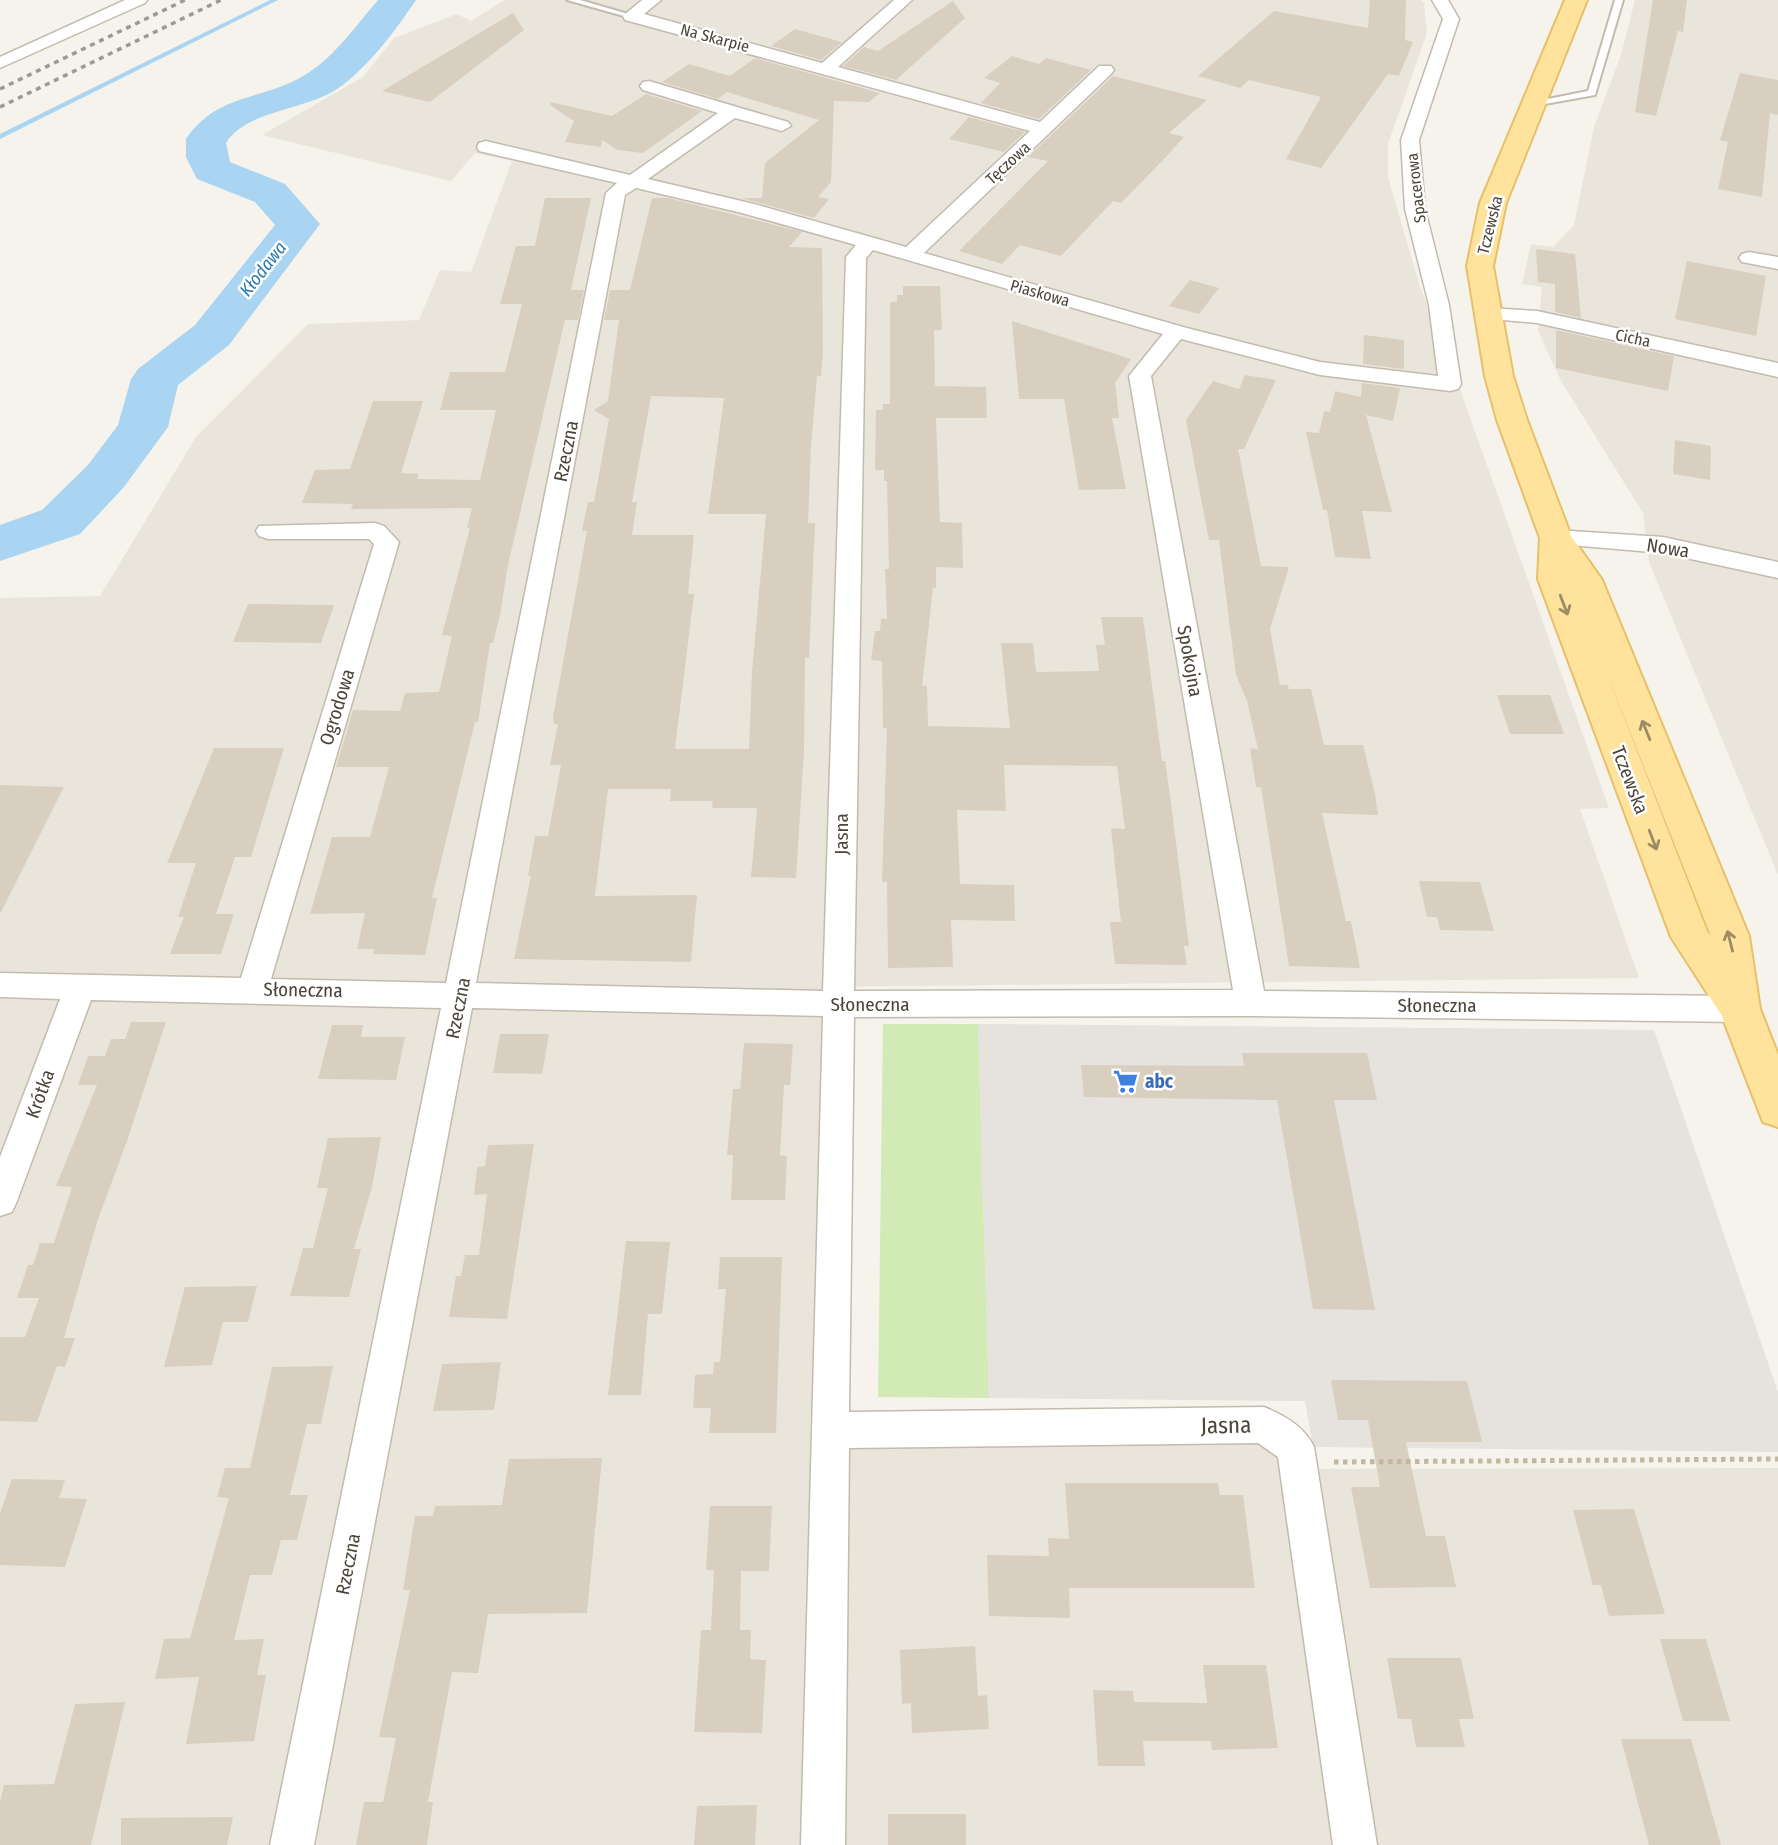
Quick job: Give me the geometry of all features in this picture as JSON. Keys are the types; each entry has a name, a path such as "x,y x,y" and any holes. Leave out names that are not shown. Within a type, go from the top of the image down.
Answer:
{"main road":[{"name":"Tczewska","path":"1576,0 1531,104 1493,203 1480,266 1487,314 1511,420 1556,538 1554,579 1690,937 1740,1009 1778,1109"}],"street":[{"path":"0,63 139,0"},
{"path":"631,16 653,0"},
{"path":"826,68 904,0"},
{"name":"Spacerowa","path":"1440,0 1451,19 1410,140 1415,209 1439,306 1450,384"},
{"name":"Na Skarpie","path":"631,16 1045,129"},
{"name":"Tęczowa","path":"909,256 1105,70"},
{"path":"649,86 782,126"},
{"path":"635,180 732,112"},
{"name":"Piaskowa","path":"486,147 747,208 1176,331 1320,368 1450,384"},
{"name":"Rzeczna","path":"292,1845 616,193 635,180"},
{"name":"Jasna","path":"823,1845 842,779 856,257 868,244"},
{"path":"1749,258 1778,263"},
{"name":"Cicha","path":"1487,314 1537,317 1778,370"},
{"name":"Spokojna","path":"1176,331 1140,376 1251,1003"},
{"name":"Ogrodowa","path":"253,989 387,542 375,531 268,531"},
{"name":"Nowa","path":"1556,538 1662,545 1778,570"},
{"name":"Słoneczna","path":"0,985 840,1004 1251,1003 1740,1009"},
{"name":"Krótka","path":"0,1201 80,986"},
{"name":"Jasna","path":"831,1430 1264,1425 1295,1447 1355,1845"}],"lane":[{"path":"571,0 631,16"},
{"path":"1531,104 1592,93 1619,0"}],"path":[{"path":"1297,1462 1778,1459"}],"shaded area":[{"path":"504,0 1421,0 1424,4 1427,33 1388,144 1388,177 1420,287 1456,378 1609,808 1580,809 1639,978 826,987 810,1438 1275,1445 1279,1469 1778,1468 1778,1845 0,1845 0,598 100,596 196,437 308,324 419,320 440,270 471,272 512,161 475,153 451,181 262,135 363,77 394,38 457,14 471,21"},
{"path":"1635,0 1778,0 1778,875 1649,562 1643,513 1561,381 1538,331 1542,287 1522,284 1531,244 1553,247 1574,225 1594,127 1621,55"},
{"path":"978,1024 1654,1030 1778,1392 1778,1452 1313,1447 1305,1401 989,1398"}],"green space":[{"path":"883,1024 978,1024 989,1398 878,1397"}],"building":[{"path":"1370,0 1406,0 1405,40 1413,42 1399,76 1388,74 1321,168 1286,159 1321,97 1249,80 1240,88 1198,76 1274,11 1368,28"},
{"path":"1653,0 1687,0 1683,32 1678,31 1656,116 1635,112"},
{"path":"953,1 965,18 896,80 843,66 864,47 878,51"},
{"path":"513,13 524,30 430,102 382,91"},
{"path":"795,29 842,42 821,60 771,46"},
{"path":"1012,56 1039,64 1046,58 1091,70 1039,119 981,103 1000,83 984,78"},
{"path":"755,58 880,93 869,102 834,101 831,182 818,197 829,199 814,218 741,198 762,198 765,163 819,120 727,92 718,99 662,82 689,64 730,76"},
{"path":"1740,73 1778,80 1778,115 1770,113 1762,197 1718,189 1728,142 1720,140"},
{"path":"1113,76 1207,100 1169,133 1184,137 1165,158 1121,203 1113,201 1061,256 1020,245 1002,264 959,251 1048,161 1028,157"},
{"path":"646,94 702,111 643,153 617,150 602,140 601,147 565,142 574,121 550,105 551,102 612,116"},
{"path":"969,117 1025,132 1004,152 949,139"},
{"path":"545,198 591,198 571,290 584,290 578,320 565,320 508,565 500,615 493,643 490,643 478,722 475,722 432,898 437,898 425,955 373,954 374,949 357,949 365,913 310,914 332,837 370,837 389,767 336,767 353,710 400,711 405,693 439,692 452,636 442,635 470,528 467,528 472,508 351,509 353,504 302,503 315,470 350,469 373,401 423,401 401,473 419,474 417,479 480,480 496,410 440,410 450,372 505,372 522,304 500,304 516,246 535,246"},
{"path":"652,198 668,198 802,232 789,247 822,248 823,352 821,376 817,376 811,446 808,523 815,523 809,658 805,658 804,752 796,878 751,877 757,808 712,808 713,801 670,801 671,789 608,789 595,896 697,895 691,962 514,959 531,876 528,876 535,836 548,836 561,765 550,765 558,724 554,724 553,717 587,531 582,531 588,502 594,502 609,419 594,410 608,401 619,320 604,320 610,290 630,290","holes":["651,396 724,398 708,514 766,514 752,672 749,749 675,749 694,594 688,594 694,535 632,535 637,502 632,502"]},
{"path":"1536,249 1575,254 1581,318 1555,312 1555,284 1538,282"},
{"path":"1687,261 1766,276 1756,336 1675,319"},
{"path":"1190,280 1219,288 1199,314 1169,306"},
{"path":"903,286 940,286 942,330 934,330 935,386 986,387 987,418 936,418 940,522 962,523 963,568 936,567 936,588 933,588 922,686 927,686 928,726 1010,728 1001,643 1033,643 1036,672 1099,671 1096,645 1105,645 1101,617 1143,617 1162,761 1165,761 1170,795 1189,946 1184,946 1187,965 1115,964 1110,922 1121,922 1111,828 1125,829 1117,766 1004,765 1006,811 957,810 960,884 1014,885 1015,921 951,920 953,967 888,968 887,882 882,882 887,728 883,728 882,661 871,660 875,631 880,631 881,618 887,619 885,569 889,569 887,481 884,481 884,470 875,470 876,410 883,410 883,404 890,404 890,302 897,302 897,295 903,295"},
{"path":"1012,321 1131,359 1115,383 1119,418 1112,418 1126,489 1079,490 1064,399 1019,399"},
{"path":"1556,330 1674,356 1668,391 1556,368"},
{"path":"1364,335 1404,340 1404,369 1363,364"},
{"path":"1245,375 1276,380 1244,449 1238,449 1261,566 1289,567 1270,629 1280,685 1288,685 1289,689 1311,689 1324,745 1363,745 1375,794 1378,815 1322,813 1346,921 1351,921 1360,968 1289,966 1261,787 1256,787 1250,748 1258,749 1247,701 1236,675 1219,540 1209,540 1186,420 1213,381 1239,389"},
{"path":"1362,383 1400,388 1393,421 1366,415 1392,512 1362,511 1371,559 1335,557 1327,510 1323,510 1306,432 1319,433 1324,411 1330,412 1335,391 1361,397"},
{"path":"1675,440 1711,446 1710,480 1673,474"},
{"path":"248,604 334,605 321,643 233,642"},
{"path":"1497,695 1550,695 1564,734 1510,734"},
{"path":"214,748 284,748 251,857 235,857 216,914 234,914 221,954 170,954 184,917 178,917 196,863 167,863"},
{"path":"0,785 64,787 0,914"},
{"path":"1419,881 1480,882 1494,931 1440,930 1437,917 1427,917"},
{"path":"131,1022 166,1022 97,1222 64,1338 75,1338 65,1367 57,1366 37,1422 0,1421 0,1337 25,1337 39,1298 17,1298 28,1265 33,1265 40,1243 54,1243 72,1187 56,1186 97,1085 78,1085 88,1056 105,1056 111,1039 125,1039"},
{"path":"332,1025 363,1025 361,1037 405,1037 396,1080 318,1079"},
{"path":"500,1034 549,1034 542,1074 493,1073"},
{"path":"744,1043 793,1044 790,1085 784,1085 780,1155 787,1156 785,1200 731,1200 733,1155 727,1155 733,1089 740,1089"},
{"path":"1242,1053 1367,1053 1377,1100 1334,1100 1375,1310 1313,1309 1277,1100 1084,1097 1081,1065 1244,1066"},
{"path":"381,1137 372,1187 354,1249 361,1249 349,1297 290,1296 303,1248 313,1248 328,1188 317,1188 328,1138"},
{"path":"534,1144 507,1319 449,1317 456,1276 461,1276 465,1255 479,1255 487,1194 474,1195 477,1167 485,1166 488,1145"},
{"path":"626,1241 670,1242 662,1314 648,1314 641,1395 608,1395"},
{"path":"720,1257 782,1257 776,1433 709,1433 711,1408 693,1408 695,1375 713,1374 714,1362 720,1362 726,1289 718,1289"},
{"path":"257,1286 248,1322 223,1322 212,1365 164,1367 185,1287"},
{"path":"501,1362 494,1410 433,1411 442,1364"},
{"path":"333,1366 321,1424 307,1424 290,1495 308,1495 297,1540 281,1540 272,1575 250,1575 234,1640 264,1639 257,1675 266,1675 254,1741 186,1744 199,1677 155,1679 164,1639 190,1638 229,1498 217,1497 225,1468 250,1468 272,1367"},
{"path":"1331,1380 1467,1381 1482,1442 1406,1442 1426,1536 1445,1536 1456,1587 1370,1588 1351,1487 1380,1487 1368,1420 1338,1420"},
{"path":"602,1458 587,1613 488,1614 478,1673 452,1672 428,1802 433,1802 427,1845 356,1845 364,1802 383,1802 396,1738 379,1737 410,1590 403,1590 415,1516 433,1516 435,1506 502,1505 509,1459"},
{"path":"12,1479 65,1480 59,1498 87,1499 65,1567 0,1565 0,1513"},
{"path":"1065,1483 1218,1483 1220,1495 1243,1495 1255,1588 1069,1588 1070,1618 989,1616 987,1555 1049,1556 1048,1538 1069,1539"},
{"path":"710,1506 772,1506 769,1571 741,1571 740,1630 751,1630 750,1659 766,1660 762,1733 694,1732 701,1630 711,1630 714,1570 706,1570"},
{"path":"1634,1509 1665,1614 1609,1616 1601,1585 1593,1585 1573,1510"},
{"path":"1660,1639 1706,1639 1730,1721 1683,1721"},
{"path":"975,1646 978,1696 987,1695 989,1729 912,1733 911,1703 902,1704 900,1650"},
{"path":"1387,1658 1461,1658 1474,1719 1459,1719 1465,1747 1416,1747 1411,1719 1398,1719"},
{"path":"1203,1665 1266,1665 1278,1748 1212,1750 1211,1741 1143,1741 1145,1766 1098,1766 1093,1690 1133,1691 1134,1702 1207,1703"},
{"path":"125,1702 91,1845 0,1845 0,1802 4,1785 54,1784 75,1704"},
{"path":"1621,1739 1691,1739 1721,1845 1649,1845"},
{"path":"757,1805 755,1845 694,1845 697,1806"},
{"path":"888,1814 966,1814 966,1845 888,1845"},
{"path":"233,1817 227,1845 121,1845 121,1818"}],"waterway":[{"path":"0,137 275,0"},
{"name":"Kłodawa","path":"0,544 61,522 106,476 143,427 155,379 212,335 298,224 270,193 212,170 205,148 206,139 219,125 243,111 299,93 324,80 358,48 398,0"}],"railway":[{"path":"0,89 185,0"},
{"path":"0,107 221,0"}],"place":[{"name":"abc","path":"1125,1081"}]}
